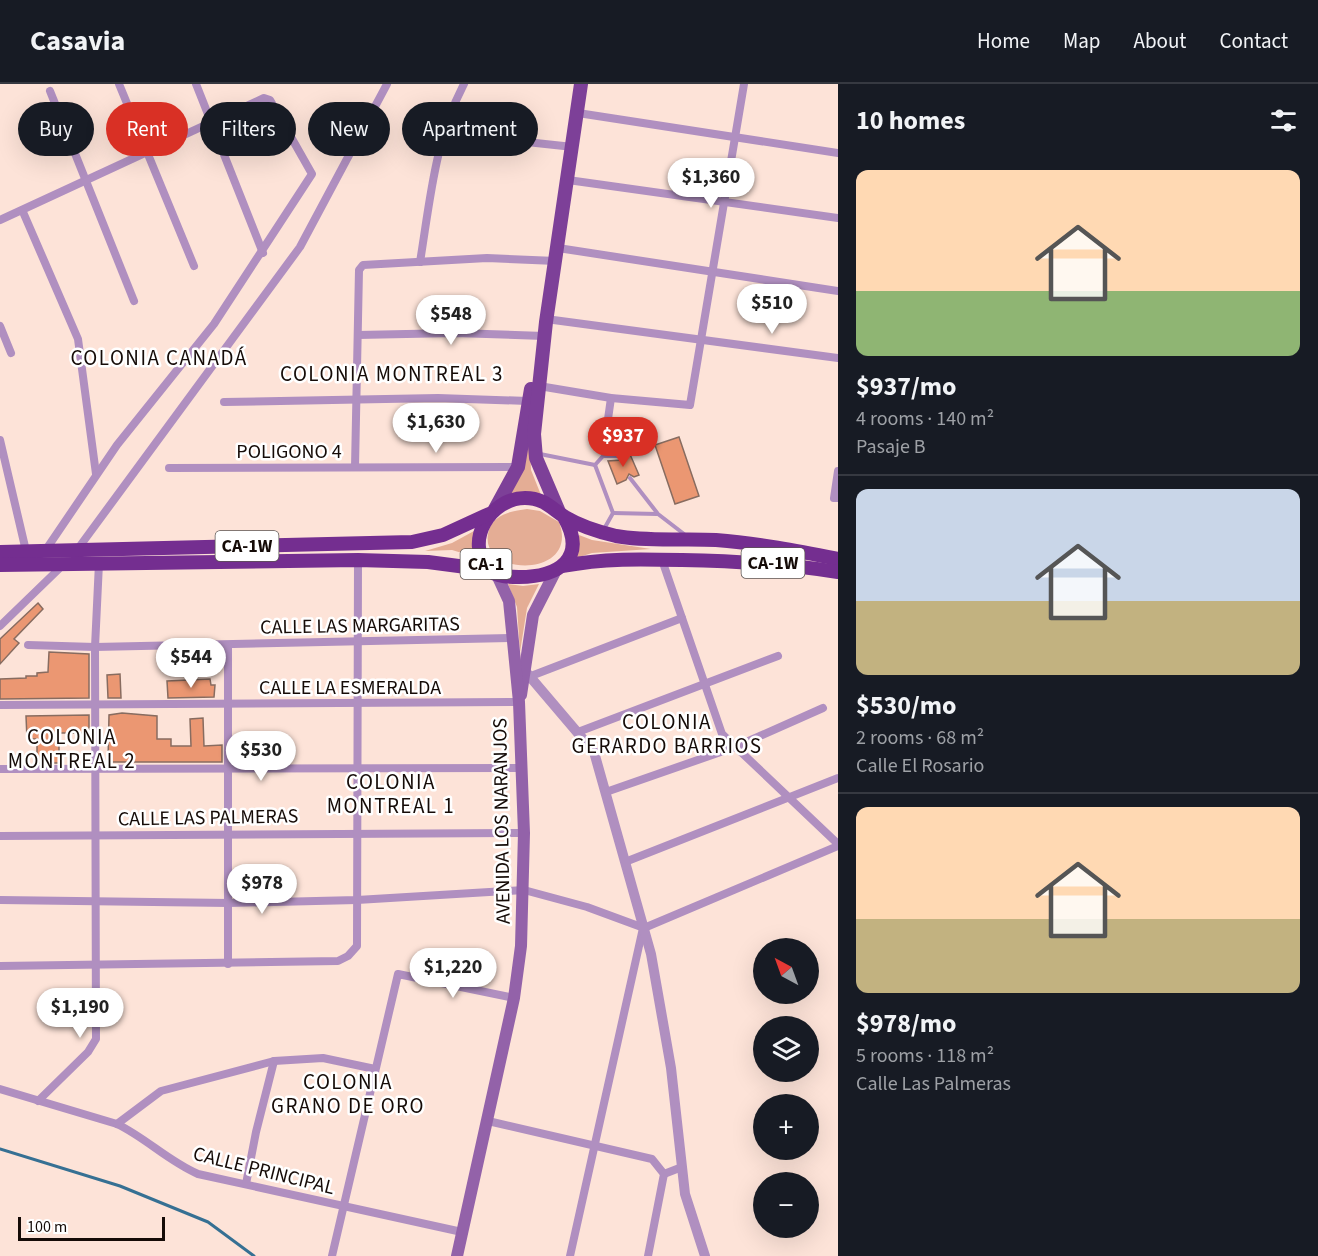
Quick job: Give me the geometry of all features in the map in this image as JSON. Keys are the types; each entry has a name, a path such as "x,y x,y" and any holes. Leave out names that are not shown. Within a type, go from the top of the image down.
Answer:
{"highway":[{"path":"492,512 513,500 524,498 544,501 562,514 573,540 572,549 559,569"},
{"name":"CA-1W","path":"0,552 412,542 443,535 492,512"},
{"name":"CA-1","path":"492,512 480,531 479,540 493,572 531,577 559,569"},
{"name":"CA-1W","path":"562,514 601,532 619,537 737,543 838,559"},
{"name":"CA-1W","path":"559,569 619,558 792,565 838,572"},
{"name":"CA-1W","path":"0,565 358,560 428,562 493,572"}],"main road":[{"path":"562,514 535,453 546,319 582,84"},
{"path":"492,512 518,467 528,401 544,341"},
{"name":"AVENIDA LOS NARANJOS","path":"519,702 529,674 533,615 559,569"},
{"name":"AVENIDA LOS NARANJOS","path":"457,1256 514,998 521,946 524,890 522,768 513,638 509,601 493,572"}],"street":[{"path":"119,84 126,102"},
{"path":"196,84 203,102"},
{"path":"77,550 300,248 387,84"},
{"path":"454,102 464,84"},
{"path":"539,386 610,398 687,407 691,403 744,84"},
{"path":"50,91 134,301"},
{"path":"256,102 264,98 271,102"},
{"path":"578,113 838,153"},
{"path":"538,143 573,147"},
{"path":"45,551 117,445 213,324 263,253 312,174 296,146"},
{"path":"0,220 23,212 141,156"},
{"path":"148,156 194,266"},
{"path":"224,156 263,253"},
{"path":"420,262 437,156"},
{"path":"568,180 838,218"},
{"path":"23,212 78,339 96,474"},
{"path":"355,467 359,270 363,265 557,255 714,272 838,291"},
{"path":"546,319 838,358"},
{"path":"0,326 11,353"},
{"path":"358,335 455,333 544,341"},
{"path":"224,402 438,398 528,401"},
{"path":"606,433 610,398"},
{"path":"0,440 26,551"},
{"name":"POLIGONO 4","path":"169,468 518,467"},
{"path":"836,498 838,471"},
{"path":"0,966 338,961 348,956 357,946 358,560"},
{"path":"0,900 228,903 357,900 524,890 587,907 644,928 838,845 722,734 662,560"},
{"path":"38,1101 88,1052 96,1040 95,647 99,563"},
{"path":"0,626 64,564"},
{"path":"682,618 529,674 594,752 644,928 671,1068 685,1194 705,1256"},
{"name":"CALLE LAS MARGARITAS","path":"28,645 95,647 513,638"},
{"path":"228,645 228,963"},
{"path":"579,732 704,682 778,656"},
{"name":"CALLE LA ESMERALDA","path":"0,705 519,702"},
{"path":"606,792 735,747 823,708"},
{"path":"0,769 522,768"},
{"path":"625,862 838,778"},
{"name":"CALLE LAS PALMERAS","path":"0,836 357,832 524,833"},
{"path":"570,1256 644,928"},
{"path":"332,1256 398,974 514,998"},
{"path":"117,1124 161,1091 274,1061 323,1058 375,1069"},
{"path":"246,1184 274,1061"},
{"name":"CALLE PRINCIPAL","path":"0,1089 117,1124 134,1132 161,1154 185,1168 216,1179 462,1232"},
{"path":"488,1121 652,1159 664,1174 648,1256"},
{"path":"664,1174 682,1167"}],"lane":[{"path":"535,453 595,465"},
{"path":"595,465 603,456 620,456"},
{"path":"595,465 613,513"},
{"path":"630,478 658,514 692,540"},
{"path":"613,513 658,514"},
{"path":"601,532 613,513"}],"shaded area":[{"path":"529,426 531,470 541,495 510,494"},
{"path":"527,509 540,511 559,522 562,541 555,554 543,562 527,565 510,563 497,557 489,546 489,530 499,517"},
{"path":"474,531 472,544 475,557 452,550 425,551 452,543"},
{"path":"579,535 592,540 651,549 592,553 576,558"},
{"path":"508,584 523,586 539,584 527,608 520,652 517,607"}],"building":[{"path":"679,437 699,496 675,504 655,445"},
{"path":"629,452 639,475 634,477 629,474 626,480 617,484 608,461 622,460 624,454"},
{"path":"38,603 43,609 14,639 19,643 0,664 0,639"},
{"path":"49,652 89,654 89,698 0,699 0,679 26,678 26,676 37,676 37,673 48,672"},
{"path":"187,654 201,655 200,666 186,664"},
{"path":"120,674 121,698 108,698 107,675"},
{"path":"210,679 211,685 215,685 214,697 168,698 167,681"},
{"path":"122,713 157,716 157,739 171,739 171,746 191,746 190,719 203,718 204,746 222,745 222,762 108,762 109,715"},
{"path":"89,715 89,733 59,733 59,763 37,763 37,739 27,739 26,716"}],"waterway":[{"path":"0,1149 120,1186 208,1222 254,1256"}],"district":[{"name":"COLONIA CANADÁ","path":"159,358"},
{"name":"COLONIA MONTREAL 3","path":"392,374"},
{"name":"COLONIA GERARDO BARRIOS","path":"667,734"},
{"name":"COLONIA MONTREAL 2","path":"72,749"},
{"name":"COLONIA MONTREAL 1","path":"391,794"},
{"name":"COLONIA GRANO DE ORO","path":"348,1094"}]}
